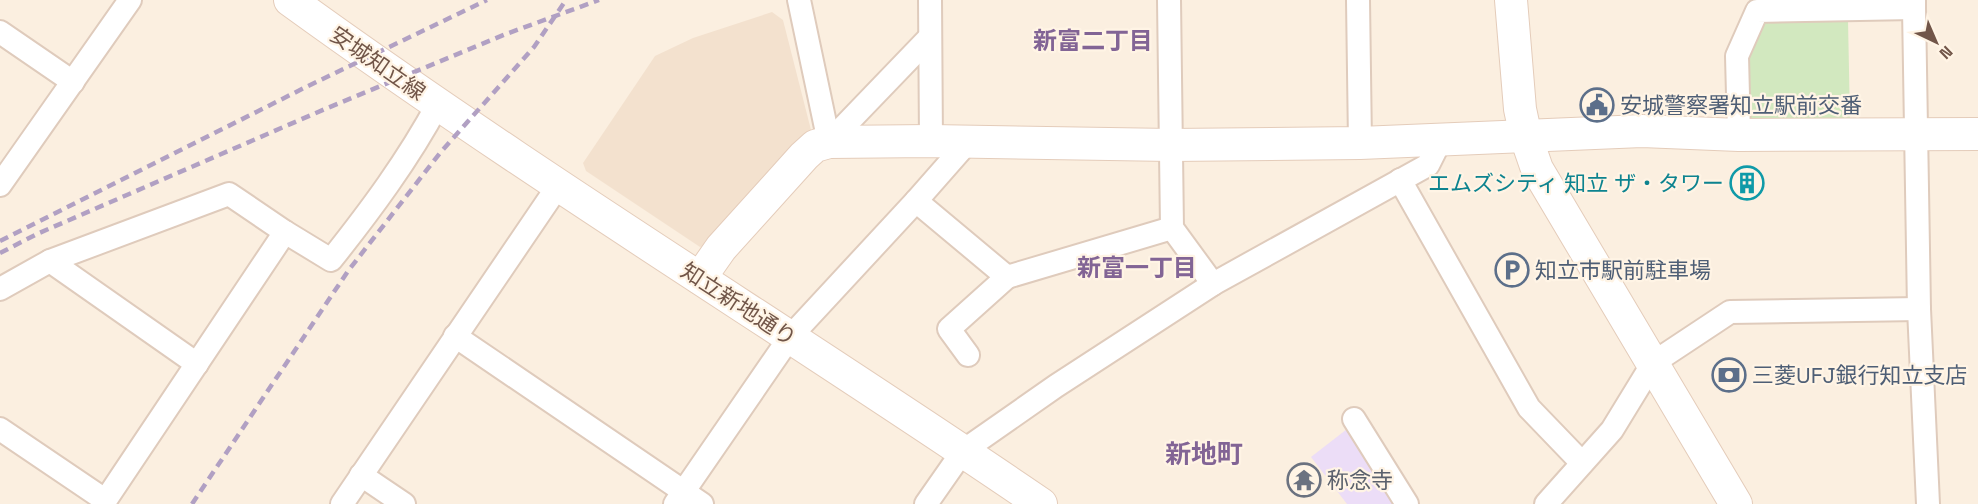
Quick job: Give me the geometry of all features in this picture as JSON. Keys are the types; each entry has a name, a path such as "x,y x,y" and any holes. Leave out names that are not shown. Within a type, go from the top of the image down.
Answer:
{"street":[{"path":"0,185 130,0"},
{"name":"安城知立線","path":"290,0 438,104"},
{"path":"800,0 829,142"},
{"path":"930,0 931,141"},
{"path":"1169,0 1172,228 1213,284"},
{"path":"1358,0 1360,143"},
{"path":"1511,0 1520,109 1526,137 1537,169 1736,504"},
{"path":"1740,135 1737,56 1757,11 1914,4 1919,309 1928,504"},
{"path":"0,32 73,82"},
{"path":"829,142 930,37"},
{"path":"0,289 50,261 230,194 331,260 364,219 421,136 438,104"},
{"name":"知立新地通り","path":"438,104 558,186 1041,504"},
{"path":"700,278 721,248 804,156 815,147 829,142 931,141 1171,145 1360,143 1642,131 1740,135 1978,134"},
{"path":"926,504 963,451 1056,386 1213,284 1428,165 1441,139"},
{"path":"680,498 790,337 967,143"},
{"path":"1400,180 1529,408 1582,463"},
{"path":"342,504 558,186"},
{"path":"916,201 1007,277"},
{"path":"968,355 949,329 1007,277 1172,228"},
{"path":"0,429 104,502 285,232"},
{"path":"50,261 197,364"},
{"path":"1546,504 1612,430 1653,363 1730,312 1919,309"},
{"path":"455,336 680,498 702,504"},
{"path":"1354,419 1407,504"},
{"path":"361,475 404,504"}],"shaded area":[{"path":"772,12 783,20 811,130 708,244 700,247 586,171 583,163 655,56 693,38"},
{"path":"1351,426 1402,504 1347,504 1311,457"}],"green space":[{"path":"1762,20 1848,20 1850,120 1753,121 1746,113 1747,58"}],"railway":[{"path":"0,241 306,87 487,0"},
{"path":"192,504 348,271 440,153 534,47 566,0"},
{"path":"0,253 37,234 325,109 506,34 599,0"}],"place":[{"name":"安城警察署知立駅前交番","path":"1597,105"},
{"name":"エムズシティ 知立 ザ・タワー","path":"1747,183"},
{"name":"知立市駅前駐車場","path":"1512,270"},
{"name":"三菱UFJ銀行知立支店","path":"1729,375"},
{"name":"称念寺","path":"1304,480"}],"district":[{"name":"新富二丁目","path":"1093,41"},
{"name":"新富一丁目","path":"1137,268"},
{"name":"新地町","path":"1204,454"}]}
